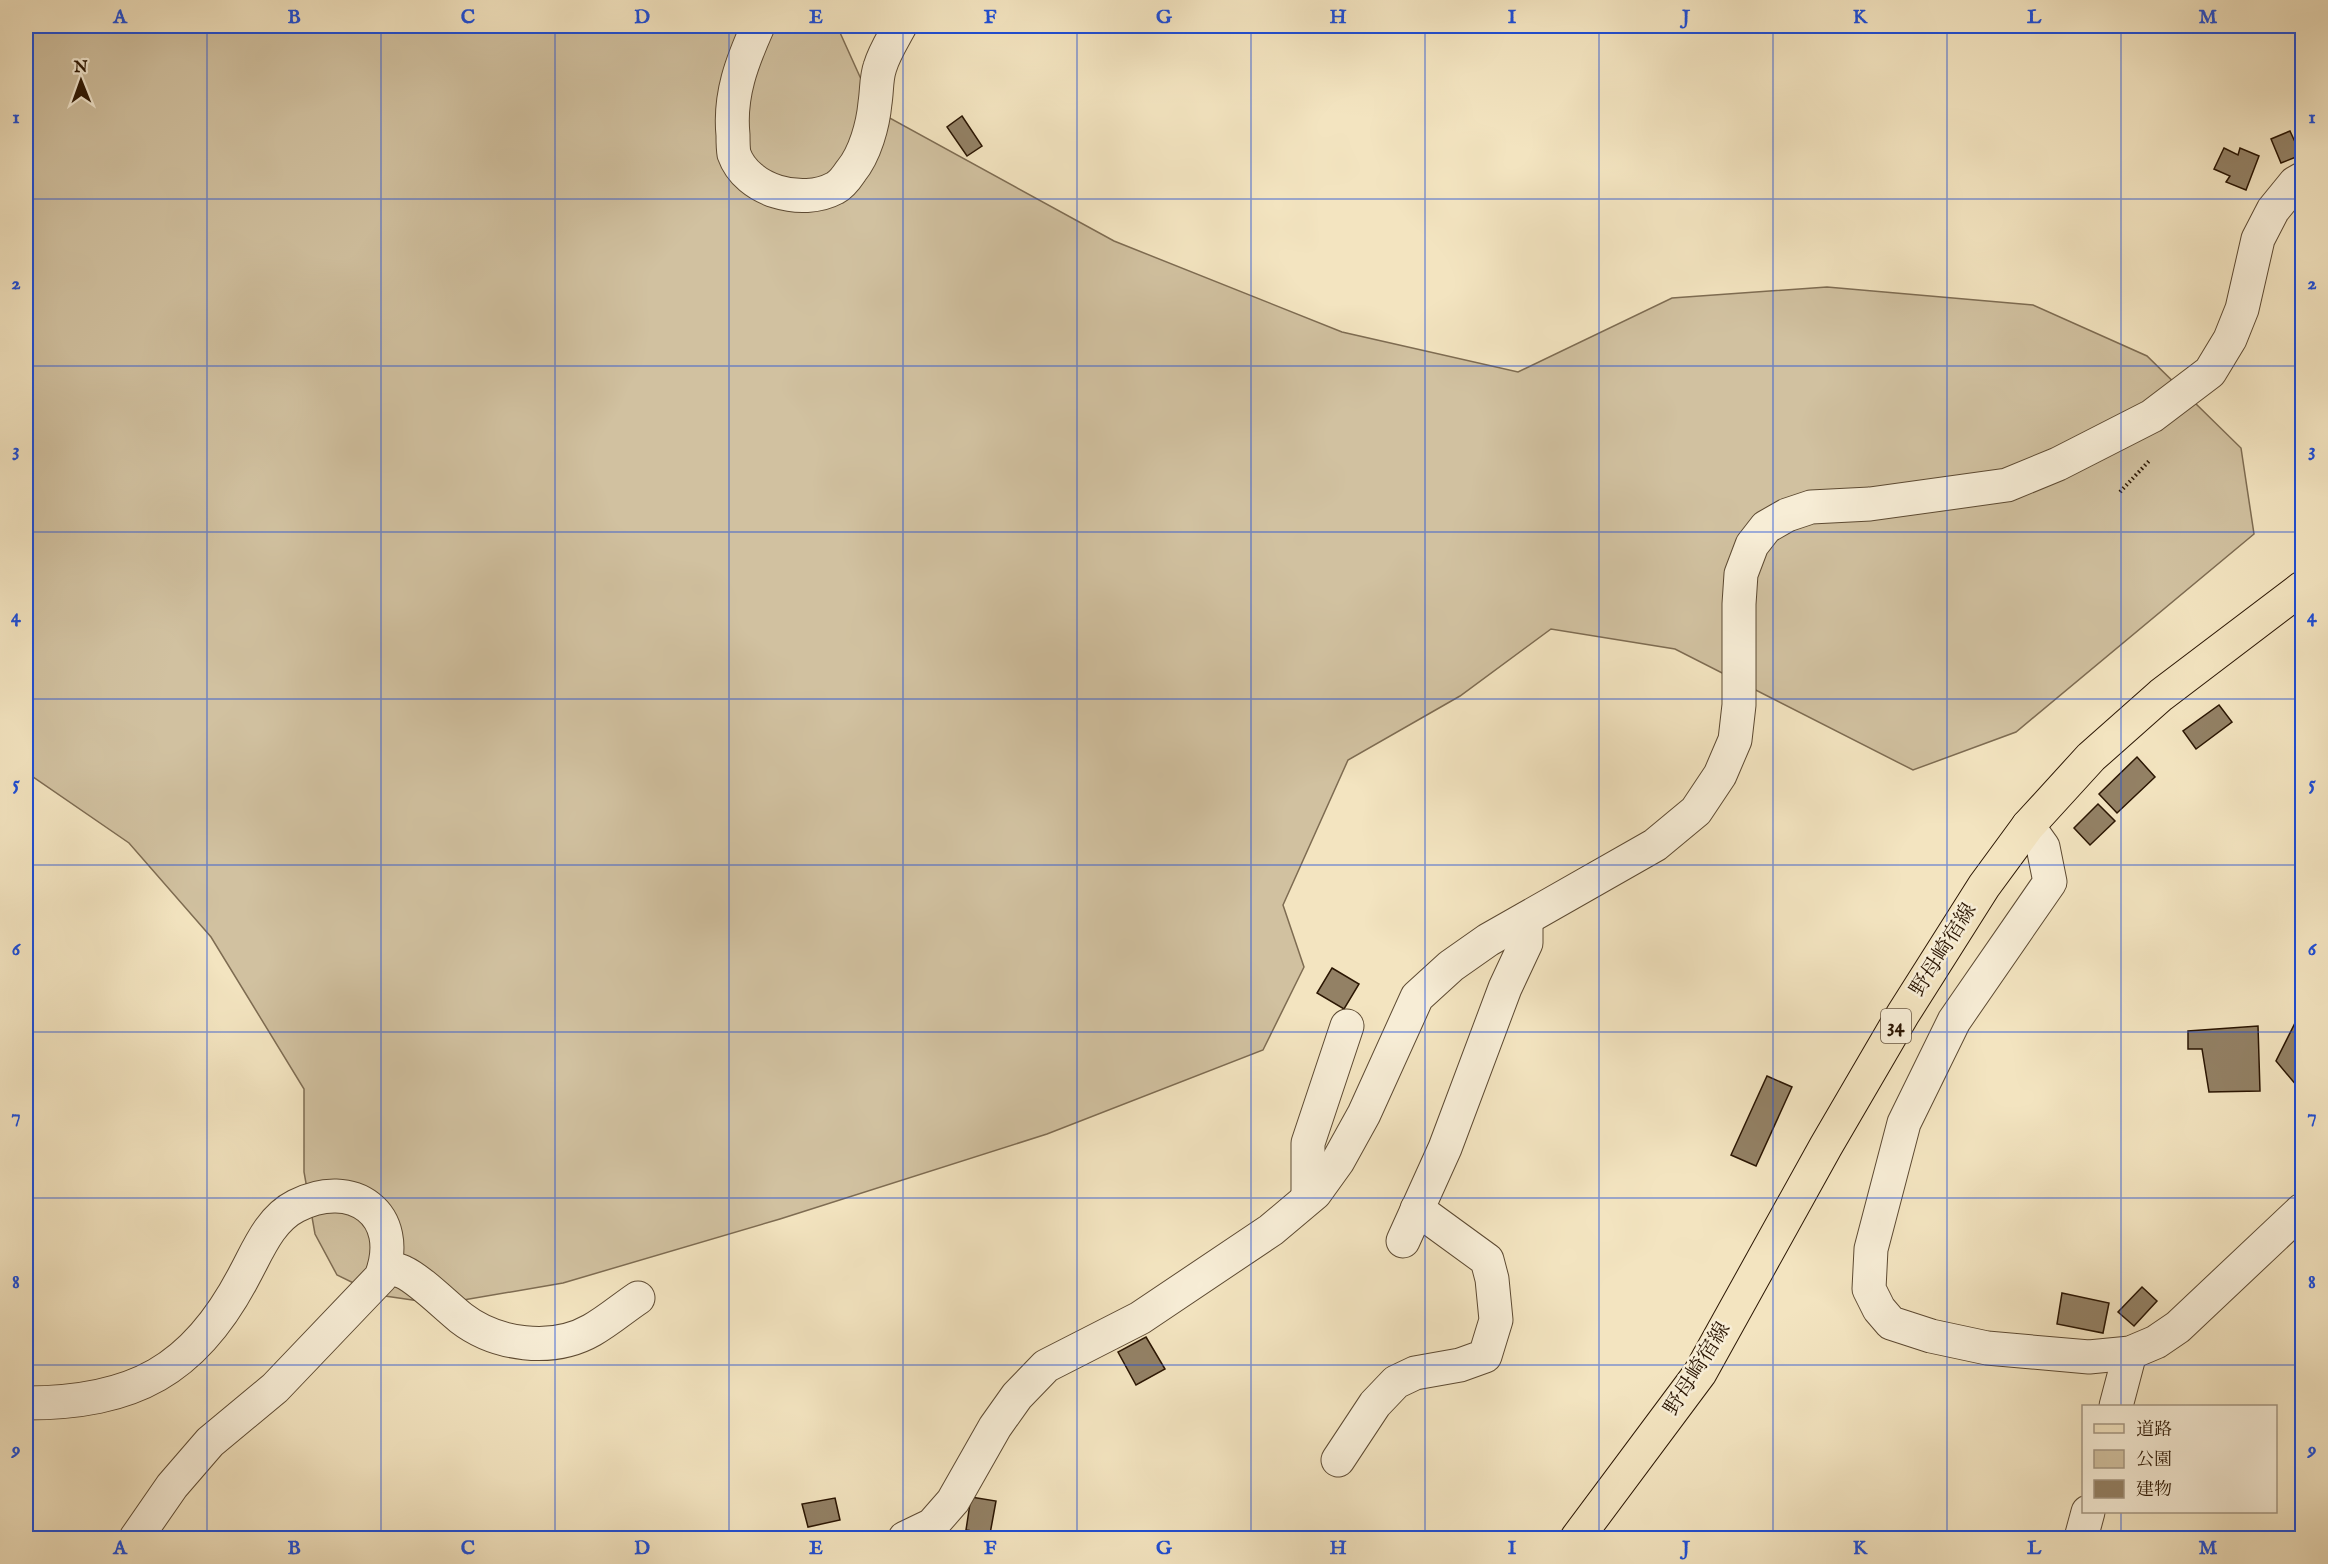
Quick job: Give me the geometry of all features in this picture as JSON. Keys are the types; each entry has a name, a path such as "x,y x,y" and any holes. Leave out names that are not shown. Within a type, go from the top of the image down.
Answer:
{"main road":[{"name":"野母崎宿線","path":"1577,1539 1700,1373 1826,1146 1903,1014 1984,886 2028,826 2091,757 2161,695 2302,588"}],"street":[{"path":"758,26 741,64 734,90 732,120 734,153 748,176 773,190 791,196 814,195 836,187 853,170 866,143 875,107 879,67 900,26"},
{"path":"905,1539 932,1525 953,1501 1011,1404 1046,1366 1140,1318 1271,1230 1315,1193 1338,1161 1364,1114 1417,997 1460,960 1488,940 1655,845 1696,811 1720,775 1735,740 1739,705 1741,574 1752,544 1766,527 1787,515 1811,507 1870,504 2007,486 2058,464 2152,416 2210,372 2230,339 2242,309 2258,239 2273,210 2295,183 2302,178"},
{"path":"2028,826 2043,847 2050,882 1954,1021 1904,1123 1871,1249 1869,1289 1879,1309 1891,1323 1931,1336 1987,1348 2078,1356 2130,1353 2156,1342 2178,1327 2302,1209"},
{"path":"1404,1241 1445,1148 1505,988 1526,943 1526,919"},
{"path":"1308,1198 1308,1143 1347,1026"},
{"path":"26,1403 65,1403 119,1393 155,1378 185,1355 210,1329 244,1276 259,1245 278,1220 295,1206 327,1195 354,1198 370,1207 383,1224 387,1248 381,1277 275,1388 210,1442 172,1486 136,1539"},
{"path":"1338,1460 1375,1404 1396,1382 1415,1373 1460,1365 1485,1356 1496,1320 1492,1279 1486,1260 1418,1209"},
{"path":"385,1266 405,1272 463,1320 490,1335 520,1342 547,1344 591,1331 638,1298"},
{"path":"2117,1405 2130,1353"},
{"path":"2081,1539 2088,1513"}],"green space":[{"path":"26,26 837,26 875,110 1114,241 1342,332 1518,372 1672,298 1827,287 2033,305 2147,356 2241,448 2254,534 2016,732 1913,770 1675,649 1551,629 1460,696 1348,760 1283,905 1304,967 1263,1050 1047,1134 780,1219 563,1283 440,1304 378,1295 337,1275 315,1234 304,1172 304,1089 211,937 129,843 26,772"}],"building":[{"path":"962,116 982,146 967,156 947,127"},
{"path":"2290,131 2301,155 2281,163 2271,139"},
{"path":"2224,148 2238,155 2240,148 2259,156 2246,190 2226,182 2230,176 2214,169"},
{"path":"2219,705 2232,722 2196,749 2183,731"},
{"path":"2137,757 2155,777 2117,813 2099,794"},
{"path":"2098,804 2115,821 2090,845 2074,828"},
{"path":"1332,968 1359,984 1344,1009 1317,993"},
{"path":"2298,1017 2302,1021 2302,1092 2276,1061"},
{"path":"2258,1026 2260,1091 2209,1092 2202,1049 2188,1049 2188,1031"},
{"path":"1767,1076 1792,1087 1756,1166 1731,1155"},
{"path":"2142,1287 2157,1301 2134,1326 2118,1312"},
{"path":"2062,1293 2109,1303 2103,1333 2057,1324"},
{"path":"1146,1337 1165,1369 1136,1385 1118,1352"},
{"path":"971,1497 996,1501 990,1534 966,1530"},
{"path":"835,1498 840,1520 808,1527 802,1504"}]}
